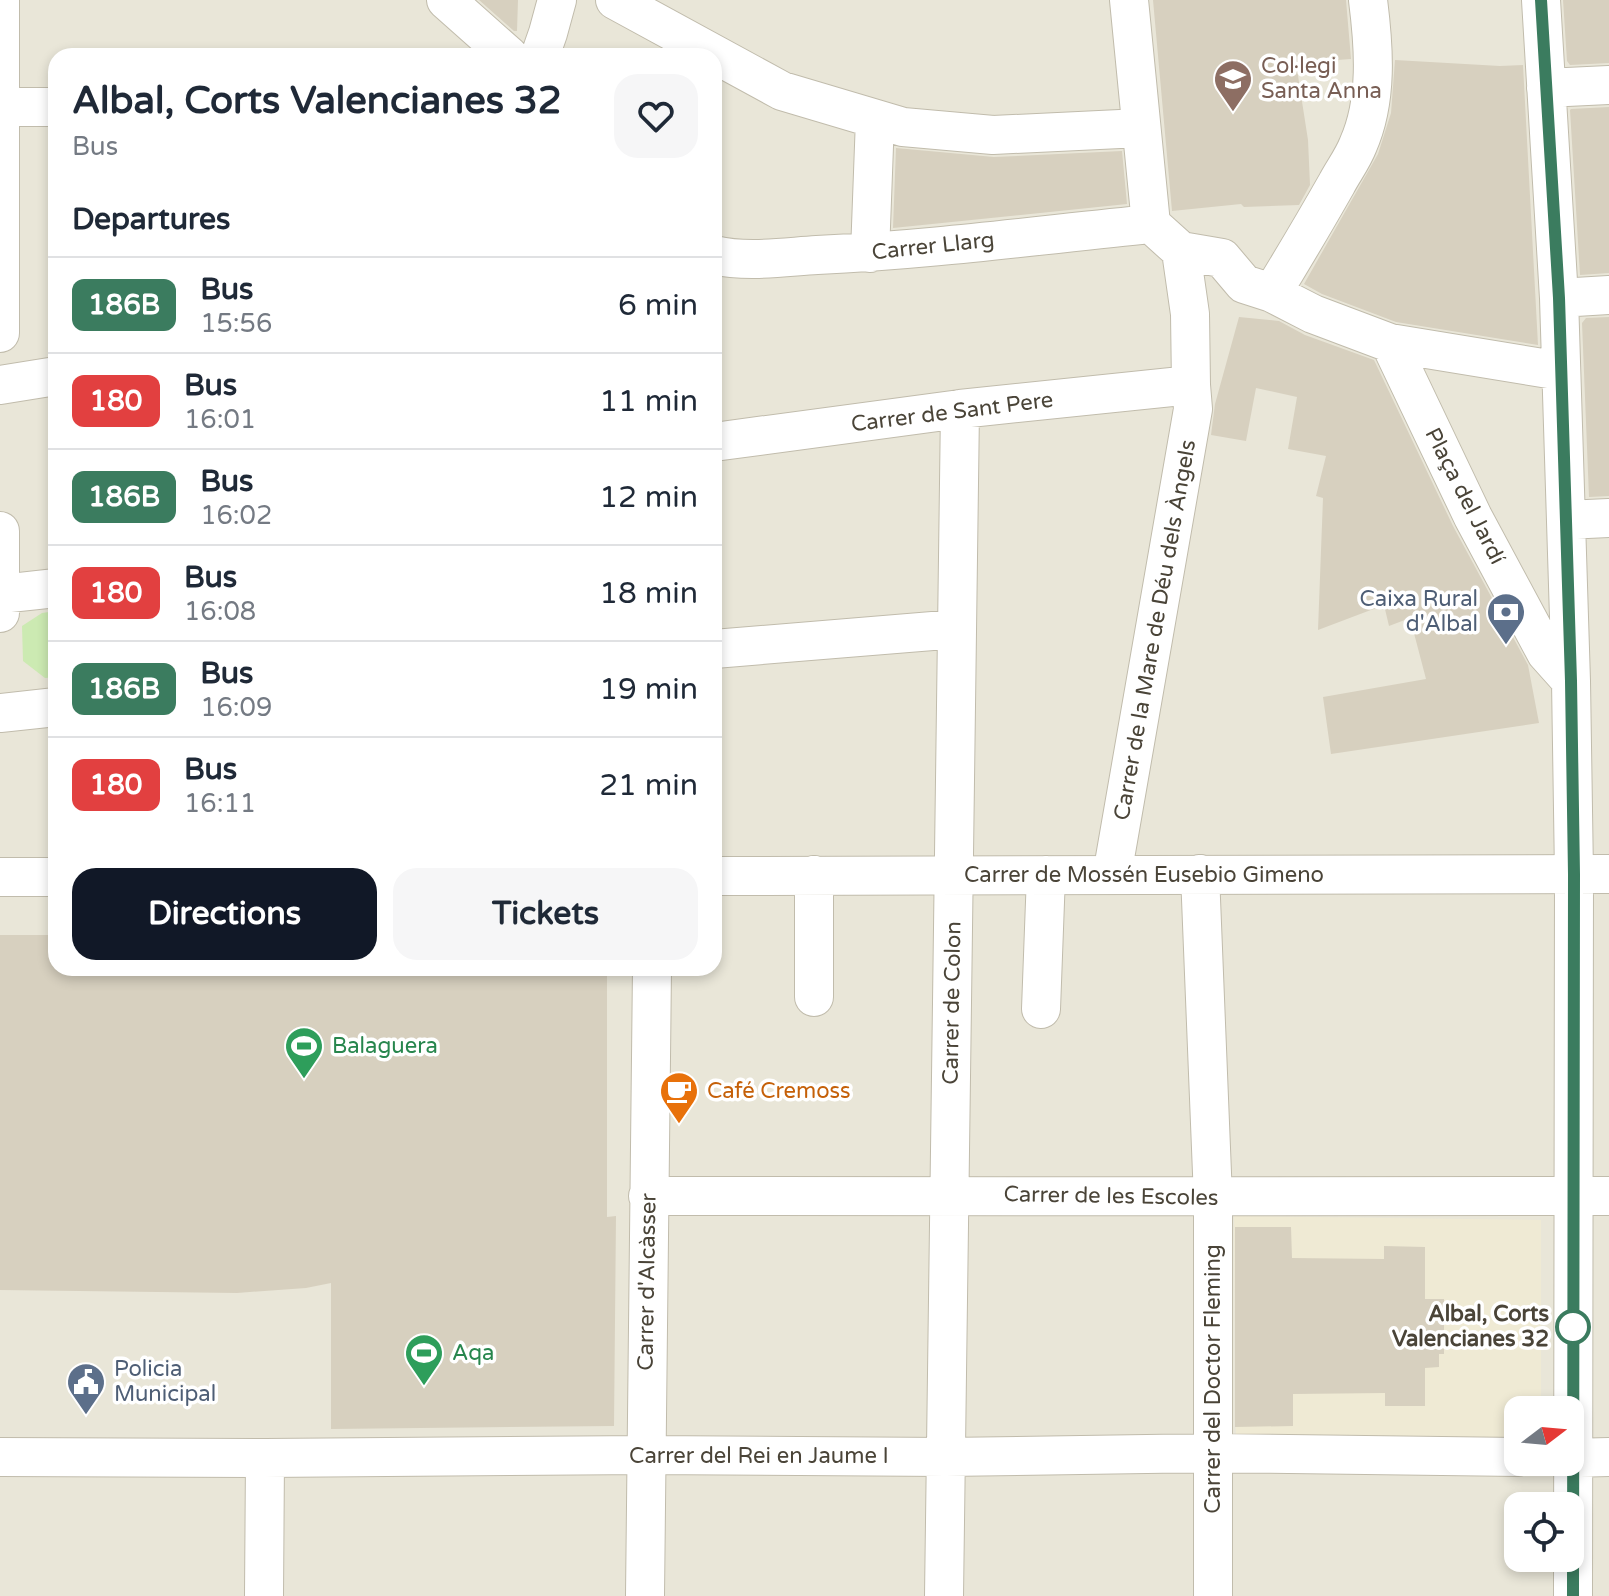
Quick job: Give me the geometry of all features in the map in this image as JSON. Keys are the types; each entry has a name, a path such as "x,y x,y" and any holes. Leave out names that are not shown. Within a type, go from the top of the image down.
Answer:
{"street":[{"path":"0,0 0,333"},
{"path":"446,0 501,48"},
{"path":"543,48 557,0"},
{"path":"615,0 703,48"},
{"path":"1129,0 1151,224 1181,251 1222,258 1258,288 1313,314 1390,343 1561,371"},
{"path":"1190,314 1258,288 1315,222 1359,144 1368,110 1373,36 1368,0"},
{"path":"1541,0 1559,298 1571,681 1591,874 1591,1196 1584,1458"},
{"path":"722,58 782,91 903,127 993,135 1141,128"},
{"path":"1546,88 1609,85"},
{"path":"0,107 48,107"},
{"path":"870,253 875,119"},
{"name":"Carrer Llarg","path":"722,257 870,253 1151,224"},
{"name":"Carrer de la Mare de Déu dels Àngels","path":"1112,875 1193,409 1190,314 1181,251"},
{"path":"1559,298 1609,295"},
{"name":"Plaça del Jardí","path":"1390,343 1473,517 1546,653 1571,681"},
{"path":"0,385 48,377"},
{"name":"Carrer de Sant Pere","path":"722,441 960,409 1191,385"},
{"name":"Carrer de Colon","path":"944,1596 960,409"},
{"path":"1566,520 1609,518"},
{"path":"0,531 0,613"},
{"path":"0,594 48,589"},
{"path":"722,648 957,629"},
{"path":"0,713 48,708"},
{"name":"Carrer del Doctor Fleming","path":"1200,874 1213,1198 1213,1596"},
{"name":"Carrer de Mossén Eusebio Gimeno","path":"722,876 1591,874"},
{"path":"814,875 814,997"},
{"path":"1041,1009 1046,875"},
{"path":"0,877 48,877"},
{"name":"Carrer d'Alcàsser","path":"645,1596 652,976"},
{"name":"Carrer de les Escoles","path":"648,1196 1591,1196"},
{"name":"Carrer del Rei en Jaume I","path":"0,1457 946,1457 1212,1453 1504,1457"},
{"path":"264,1596 265,1458"},
{"path":"1573,1596 1583,1476"}],"shaded area":[{"path":"0,0 1609,0 1609,1596 0,1596"},
{"path":"1234,1216 1541,1220 1541,1396 1504,1396 1504,1440 1236,1440"}],"green space":[{"path":"48,612 48,678 45,678 23,661 22,626"}],"building":[{"path":"479,0 518,0 517,31 514,31"},
{"name":"Col·legi Santa Anna","path":"1153,0 1346,0 1351,59 1296,63 1308,140 1310,185 1299,205 1244,207 1241,204 1172,211"},
{"path":"1563,0 1609,0 1609,63 1570,65 1567,61"},
{"path":"1395,60 1523,65 1538,345 1396,322 1304,284 1378,154 1391,113"},
{"path":"1609,107 1609,273 1580,275 1570,110"},
{"path":"896,148 994,157 1122,151 1127,204 893,228"},
{"path":"1239,317 1279,321 1305,335 1374,360 1453,526 1528,665 1539,723 1331,754 1323,697 1426,679 1410,618 1389,626 1384,605 1318,630 1323,498 1316,496 1326,456 1288,449 1297,397 1256,388 1246,441 1211,435 1215,404"},
{"path":"1609,317 1609,496 1589,497 1582,323 1586,318"},
{"name":"Balaguera","path":"0,935 48,935 48,976 607,976 607,1217 616,1216 614,1426 331,1429 331,1283 237,1293 0,1290"},
{"path":"1235,1227 1291,1227 1292,1258 1384,1259 1384,1246 1425,1247 1425,1299 1444,1299 1444,1354 1439,1354 1439,1367 1425,1368 1425,1406 1385,1406 1385,1393 1293,1394 1293,1426 1235,1427"}],"bus line":[{"name":"186B","path":"1541,0 1559,298 1571,681 1574,874 1573,1596"}],"place":[{"name":"Col·legi Santa Anna","path":"1233,113"},
{"name":"Caixa Rural d'Albal","path":"1506,646"},
{"name":"Balaguera","path":"304,1080"},
{"name":"Café Cremoss","path":"679,1125"},
{"name":"Albal, Corts Valencianes 32","path":"1573,1327"},
{"name":"Aqa","path":"424,1387"},
{"name":"Policia Municipal","path":"86,1416"}]}
